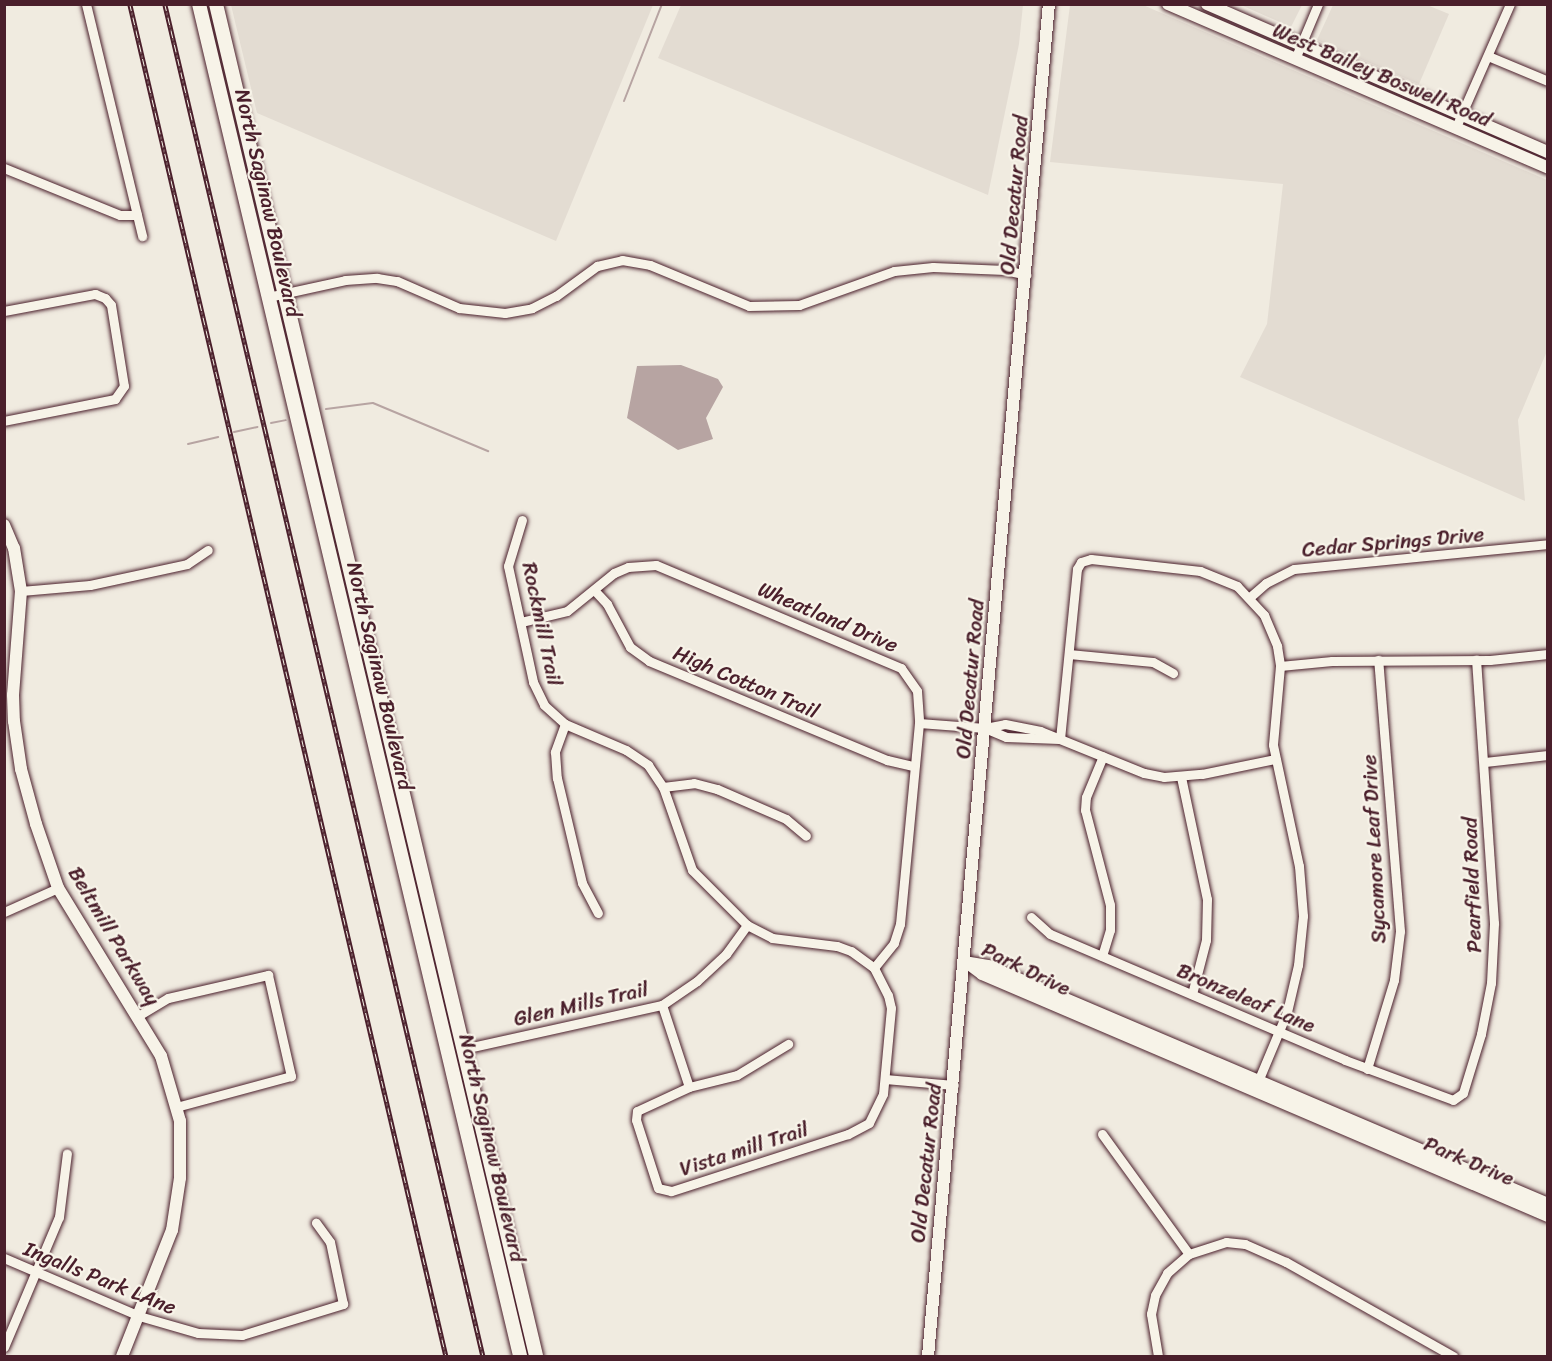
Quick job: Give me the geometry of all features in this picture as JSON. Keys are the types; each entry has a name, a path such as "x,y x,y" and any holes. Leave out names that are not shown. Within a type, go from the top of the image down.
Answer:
{"main road":[{"name":"North Saginaw Boulevard","path":"199,4 520,1356"},
{"name":"North Saginaw Boulevard","path":"216,4 536,1356"}],"street":[{"path":"86,4 142,236"},
{"name":"Old Decatur Road","path":"928,1356 1026,275 1048,4"},
{"name":"West Bailey Boswell Road","path":"1168,4 1548,168"},
{"name":"West Bailey Boswell Road","path":"1208,4 1548,152"},
{"path":"1295,59 1318,4"},
{"path":"1456,128 1510,4"},
{"path":"1488,56 1548,81"},
{"path":"4,168 120,215 137,214"},
{"path":"268,297 345,280 377,278 397,281 459,308 505,313 531,308 556,296 597,266 622,260 650,265 749,306 799,305 894,271 964,268 1026,275"},
{"path":"4,311 95,294 105,298 111,305 124,386 115,399 4,421"},
{"name":"Rockmill Trail","path":"522,520 508,566 537,694 565,724 638,756 663,787 692,870 747,924 772,938 837,946 874,968"},
{"name":"Beltmill Parkway","path":"4,525 14,548 21,591 9,694 21,770 58,888 161,1056 180,1121 180,1178 171,1230 122,1356"},
{"name":"Cedar Springs Drive","path":"1250,597 1266,583 1294,569 1548,544"},
{"path":"21,591 90,585 187,564 208,550"},
{"path":"1060,739 1077,568 1082,562 1090,559 1200,571 1221,577 1250,597 1272,629 1280,666 1273,733 1275,759 1299,866 1303,916 1298,965 1280,1032 1256,1085"},
{"name":"Wheatland Drive","path":"521,622 567,611 595,591 614,573 628,567 668,569 891,661 914,683 919,723 900,924 894,943 874,968"},
{"name":"High Cotton Trail","path":"595,591 607,604 630,647 649,661 887,760 914,766"},
{"path":"1069,654 1153,662 1173,674"},
{"path":"1280,666 1378,660 1476,660 1548,654"},
{"name":"Sycamore Leaf Drive","path":"1367,1069 1394,980 1400,931 1378,660"},
{"name":"Pearfield Road","path":"1453,1100 1463,1093 1491,983 1494,923 1485,762 1476,660"},
{"path":"919,723 985,728 1006,737 1060,739 1144,773 1180,777 1275,759"},
{"path":"565,724 555,752 557,778 582,883 598,913"},
{"path":"1485,762 1548,755"},
{"path":"1102,956 1110,930 1110,905 1085,810 1086,797 1103,756"},
{"path":"1180,777 1207,899 1206,940 1192,994"},
{"path":"663,787 694,783 717,789 786,819 806,836"},
{"path":"4,912 58,888"},
{"name":"Bronzeleaf Lane","path":"1031,918 1050,934 1367,1069 1453,1100"},
{"name":"Glen Mills Trail","path":"463,1049 662,1005 697,981 726,954 747,924"},
{"name":"Park Drive","path":"965,961 988,966 1548,1216"},
{"path":"874,968 884,983 891,1008 885,1079 954,1085"},
{"path":"138,1016 168,999 268,975 291,1076 176,1107"},
{"path":"662,1005 689,1087 737,1075 788,1044"},
{"name":"Vista mill Trail","path":"689,1087 637,1111 636,1120 658,1188 671,1191 848,1134 874,1118 885,1079"},
{"name":"Park Drive","path":"1256,1085 1548,1204"},
{"path":"1102,1134 1189,1254"},
{"path":"4,1347 59,1217 67,1153"},
{"name":"Ingalls Park LAne","path":"4,1258 139,1317 198,1333 242,1335 343,1304 330,1242 316,1223"},
{"path":"1158,1356 1152,1333 1155,1295 1167,1273 1189,1254 1226,1242 1261,1250 1453,1356"}],"shaded area":[{"path":"231,4 653,5 556,241 257,113"},
{"path":"681,5 1023,5 1019,44 988,195 658,58"},
{"path":"1070,5 1143,5 1547,180 1547,351 1518,420 1525,501 1240,377 1267,324 1283,184 1050,162"},
{"path":"1241,5 1302,5 1291,27"},
{"path":"1333,5 1427,5 1449,14 1419,84 1317,40"},
{"path":"681,365 718,379 723,387 706,418 713,439 678,450 627,418 637,366"}],"waterway":[{"path":"624,101 662,4"},
{"path":"326,409 373,403 488,451"},
{"path":"271,423 286,420"},
{"path":"234,432 257,427"},
{"path":"188,444 218,437"}],"railway":[{"path":"130,4 446,1356"},
{"path":"165,4 483,1356"}]}
